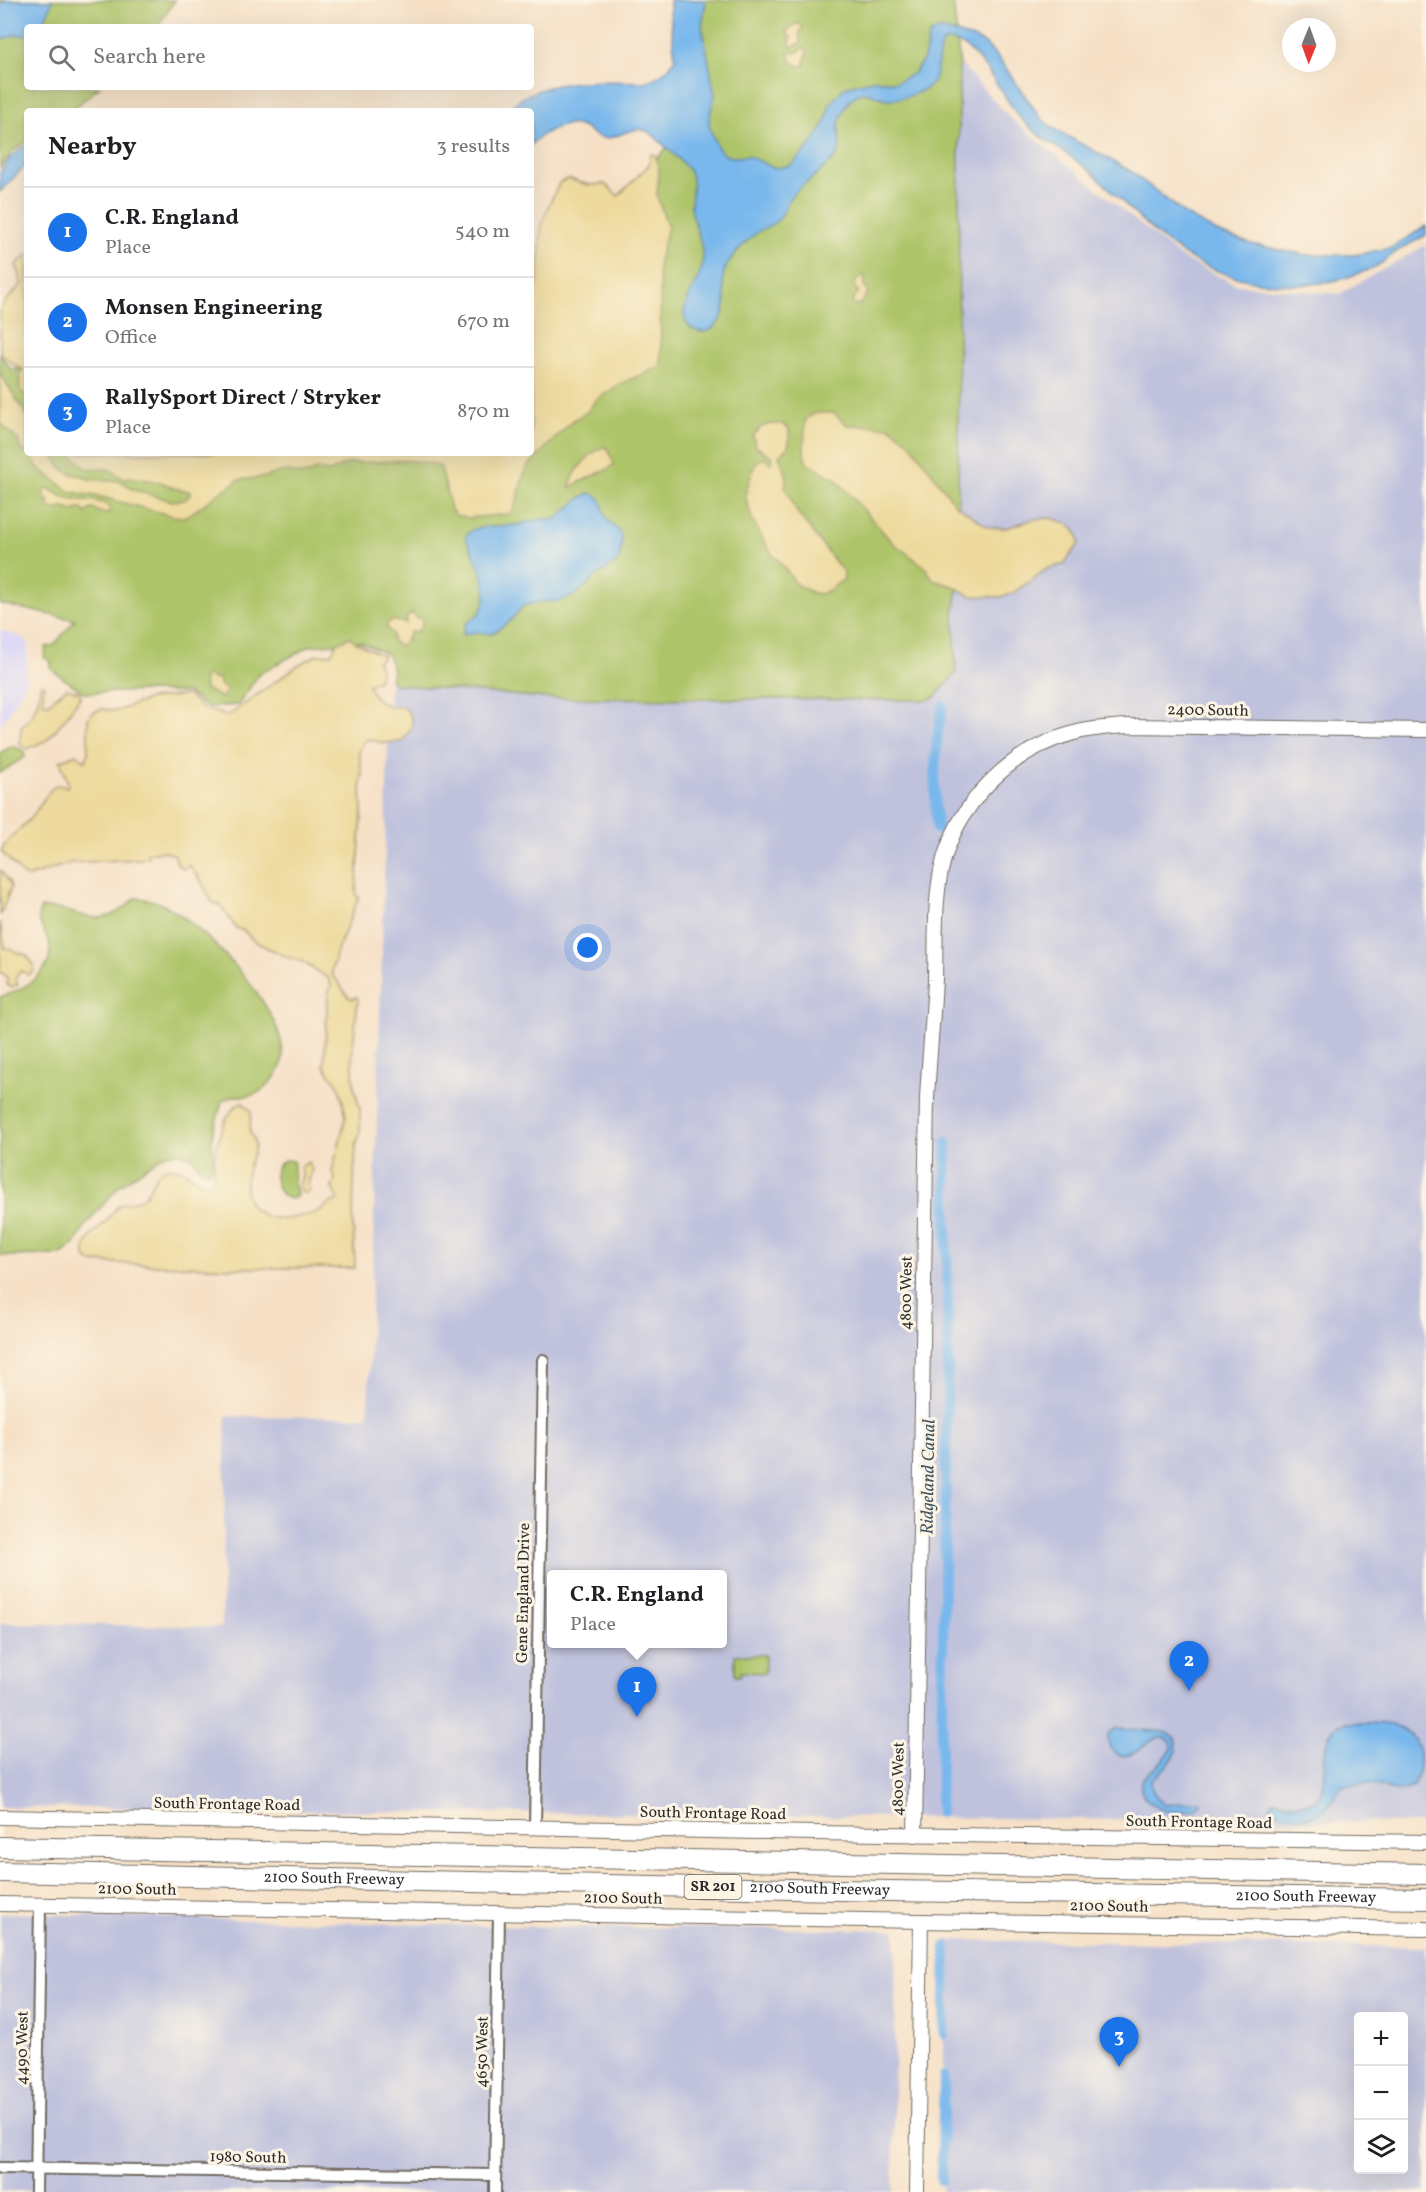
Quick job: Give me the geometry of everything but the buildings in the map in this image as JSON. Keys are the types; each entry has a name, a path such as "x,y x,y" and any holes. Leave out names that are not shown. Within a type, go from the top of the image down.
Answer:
{"highway":[{"name":"2100 South Freeway","path":"0,1847 1426,1874"},
{"name":"2100 South Freeway","path":"0,1872 889,1891 1426,1899"}],"street":[{"name":"2400 South","path":"1000,772 1021,756 1045,743 1073,733 1103,727 1426,730"},
{"name":"4800 West","path":"915,1835 926,1131 937,900 942,867 958,826 975,799 1000,772"},
{"name":"Gene England Drive","path":"535,1827 543,1359"},
{"name":"South Frontage Road","path":"0,1817 915,1835 1426,1842"},
{"name":"2100 South","path":"0,1904 1426,1929"},
{"name":"4490 West","path":"36,2192 40,1905"},
{"name":"4650 West","path":"495,2192 499,1913"},
{"path":"917,2192 921,1921"},
{"name":"1980 South","path":"0,2168 495,2175"}],"shaded area":[{"path":"954,57 1008,116 1180,257 1237,285 1339,294 1426,245 1426,1823 0,1807 0,1623 222,1627 226,1416 368,1417 390,682"},
{"path":"0,630 28,642 26,682 0,728"},
{"path":"0,1913 475,1926 896,1930 893,2192 53,2192 52,2189 0,2192"},
{"path":"944,1940 1426,1947 1426,2192 942,2192"}],"green space":[{"path":"0,0 175,0 159,24 24,24 24,90 96,90 74,108 24,108 24,143 13,151 0,168"},
{"path":"689,0 953,0 959,58 958,587 954,614 956,673 934,698 926,700 544,698 394,684 390,679 393,671 388,654 361,642 310,646 259,674 238,705 210,707 188,693 150,691 84,693 51,669 51,662 44,657 46,647 53,646 75,620 0,604 0,355 11,369 24,370 24,456 534,456 534,446 652,164 679,134"},
{"path":"12,746 23,750 25,757 0,773 0,753"},
{"path":"135,898 158,902 183,917 223,953 244,976 262,1000 275,1024 282,1046 281,1066 273,1079 261,1091 222,1101 212,1136 213,1162 209,1172 200,1169 194,1159 180,1152 166,1154 119,1186 85,1226 75,1244 60,1255 0,1256 0,997 26,985 41,973 46,965 50,956 50,947 38,918 41,908 99,918 122,910"},
{"path":"285,1160 293,1161 294,1164 297,1196 290,1199 283,1196 277,1186 275,1176 277,1168"},
{"path":"735,1655 765,1655 765,1673 740,1672 740,1676 735,1676"}],"sand":[{"path":"797,23 803,27 799,34 801,43 792,47 791,37 786,32"},
{"path":"804,48 808,51 805,65 793,64 788,53"},
{"path":"651,154 655,155 659,170 657,196 668,228 658,272 661,363 659,367 620,384 596,400 587,412 573,420 527,467 515,505 509,514 468,518 457,516 451,510 441,467 418,461 351,463 330,472 316,470 305,475 283,471 265,477 238,480 183,517 102,497 71,492 37,467 32,456 54,456 60,467 71,474 90,480 117,481 126,484 131,489 172,501 185,500 191,494 189,491 161,482 128,477 124,479 109,469 87,468 73,456 534,456 534,297 538,278 541,231 546,212 560,182 569,179 589,185 605,184 618,196 649,165"},
{"path":"24,258 24,393 20,390 20,374 23,369 14,365 0,352 0,310 21,285 16,265"},
{"path":"863,275 864,286 868,292 862,303 855,306 852,303 859,292 855,288 855,282"},
{"path":"0,373 24,411 24,451 18,440 0,423"},
{"path":"815,413 834,413 847,425 890,427 910,443 955,504 988,527 1006,528 1034,519 1052,518 1072,526 1078,535 1079,544 1064,564 1047,569 1013,593 1000,597 971,596 953,586 934,580 924,566 893,543 836,479 807,463 804,455 805,422"},
{"path":"782,424 789,429 788,445 779,455 787,477 785,487 797,512 844,573 844,579 820,594 797,585 771,553 752,519 745,495 754,466 760,459 771,463 773,457 755,446 753,435 763,426"},
{"path":"604,447 608,449 614,464 569,487 582,463"},
{"path":"48,488 67,498 104,503 111,510 106,514 93,508 85,513 81,508 72,511 63,507 57,510 49,507 49,501 44,498 45,490"},
{"path":"412,613 422,619 422,626 417,632 410,632 402,645 397,645 392,640 392,633 387,629 387,624 392,620 406,623 407,617"},
{"path":"351,637 355,642 384,656 377,662 381,670 378,680 368,685 374,696 382,703 392,707 404,707 412,721 411,729 401,742 383,743 368,739 363,743 359,752 362,774 362,813 356,895 359,897 336,953 332,972 348,996 351,999 357,997 358,999 352,1055 354,1087 360,1109 360,1132 356,1146 354,1176 355,1268 232,1268 90,1262 85,1257 88,1240 118,1206 142,1198 159,1172 177,1168 202,1183 214,1179 219,1136 228,1116 242,1102 251,1111 250,1133 255,1146 246,1179 247,1197 250,1204 261,1214 284,1219 318,1211 336,1201 338,1198 332,1188 335,1178 332,1171 346,1116 339,1086 324,1066 328,995 331,986 328,978 303,962 255,942 244,931 236,928 220,905 212,902 189,865 184,869 177,864 175,855 164,851 148,853 147,858 70,863 28,877 23,875 1,851 56,785 67,787 68,783 60,761 76,754 86,761 88,718 94,712 102,709 117,711 149,699 188,695 203,709 228,716 300,664 317,655 331,654 337,643"},
{"path":"208,674 212,679 219,679 221,686 227,689 222,698 205,689 204,677"},
{"path":"41,683 44,685 43,701 47,704 67,688 79,692 81,696 47,740 27,749 20,744 21,728 32,715 38,701"},
{"path":"0,870 11,887 0,916"},
{"path":"0,922 5,948 26,955 34,965 34,970 29,975 21,971 17,975 18,985 11,987 7,985 7,977 0,972"},
{"path":"308,1162 312,1169 308,1184 309,1191 306,1194 299,1186 302,1177 301,1167"}],"water":[{"path":"6,0 53,0 43,24 24,24 24,35 15,35 0,40 0,5"},
{"path":"670,0 706,0 702,26 715,95 709,119 710,129 718,148 725,155 749,156 774,168 790,166 811,145 825,123 830,104 845,87 872,80 897,82 913,74 924,59 929,35 938,30 945,30 984,43 997,56 1040,117 1051,127 1132,172 1186,215 1217,232 1251,244 1306,255 1354,255 1391,248 1426,226 1426,235 1373,268 1321,283 1295,285 1268,283 1242,279 1216,270 1192,259 1169,244 1150,229 1088,169 1035,132 1017,114 977,58 957,43 947,41 941,47 935,78 928,87 905,97 892,99 863,93 855,96 849,102 840,122 840,147 837,155 792,195 779,219 752,237 734,255 723,275 725,305 722,316 710,330 699,331 689,326 684,315 687,300 700,273 703,259 692,214 692,180 688,169 658,140 644,130 632,130 604,138 597,137 580,126 567,125 546,132 534,142 534,108 511,108 535,92 552,86 608,81 642,82 662,74 675,58"},
{"path":"24,146 24,167 0,192 0,173 11,157"},
{"path":"590,493 601,500 607,519 620,533 622,544 618,562 569,598 523,606 510,621 492,634 476,632 463,635 465,624 480,612 486,595 482,575 466,539 467,534 474,529 486,527 557,519 580,498"},
{"path":"1344,1723 1383,1724 1401,1728 1409,1733 1418,1748 1419,1766 1414,1786 1406,1790 1393,1791 1374,1784 1342,1786 1324,1811 1309,1817 1288,1815 1270,1808 1273,1801 1301,1804 1318,1797 1324,1776 1325,1751 1333,1730"},
{"path":"1117,1728 1165,1732 1175,1737 1177,1751 1169,1764 1151,1781 1153,1792 1165,1805 1198,1801 1201,1803 1199,1808 1174,1812 1161,1809 1149,1802 1142,1792 1142,1779 1172,1749 1171,1742 1161,1738 1156,1739 1134,1753 1123,1756 1114,1752 1109,1744 1109,1733"}],"waterway":[{"name":"Ridgeland Canal","path":"937,829 935,767 943,706"},
{"name":"Ridgeland Canal","path":"940,1813 948,1353 946,1142"},
{"name":"Ridgeland Canal","path":"944,2034 946,1946"},
{"name":"Ridgeland Canal","path":"941,2180 944,2076"}],"place":[{"name":"Monsen Engineering","path":"1189,1691"},
{"name":"C.R. England","path":"637,1717"},
{"name":"RallySport Direct / Stryker","path":"1119,2067"}]}
